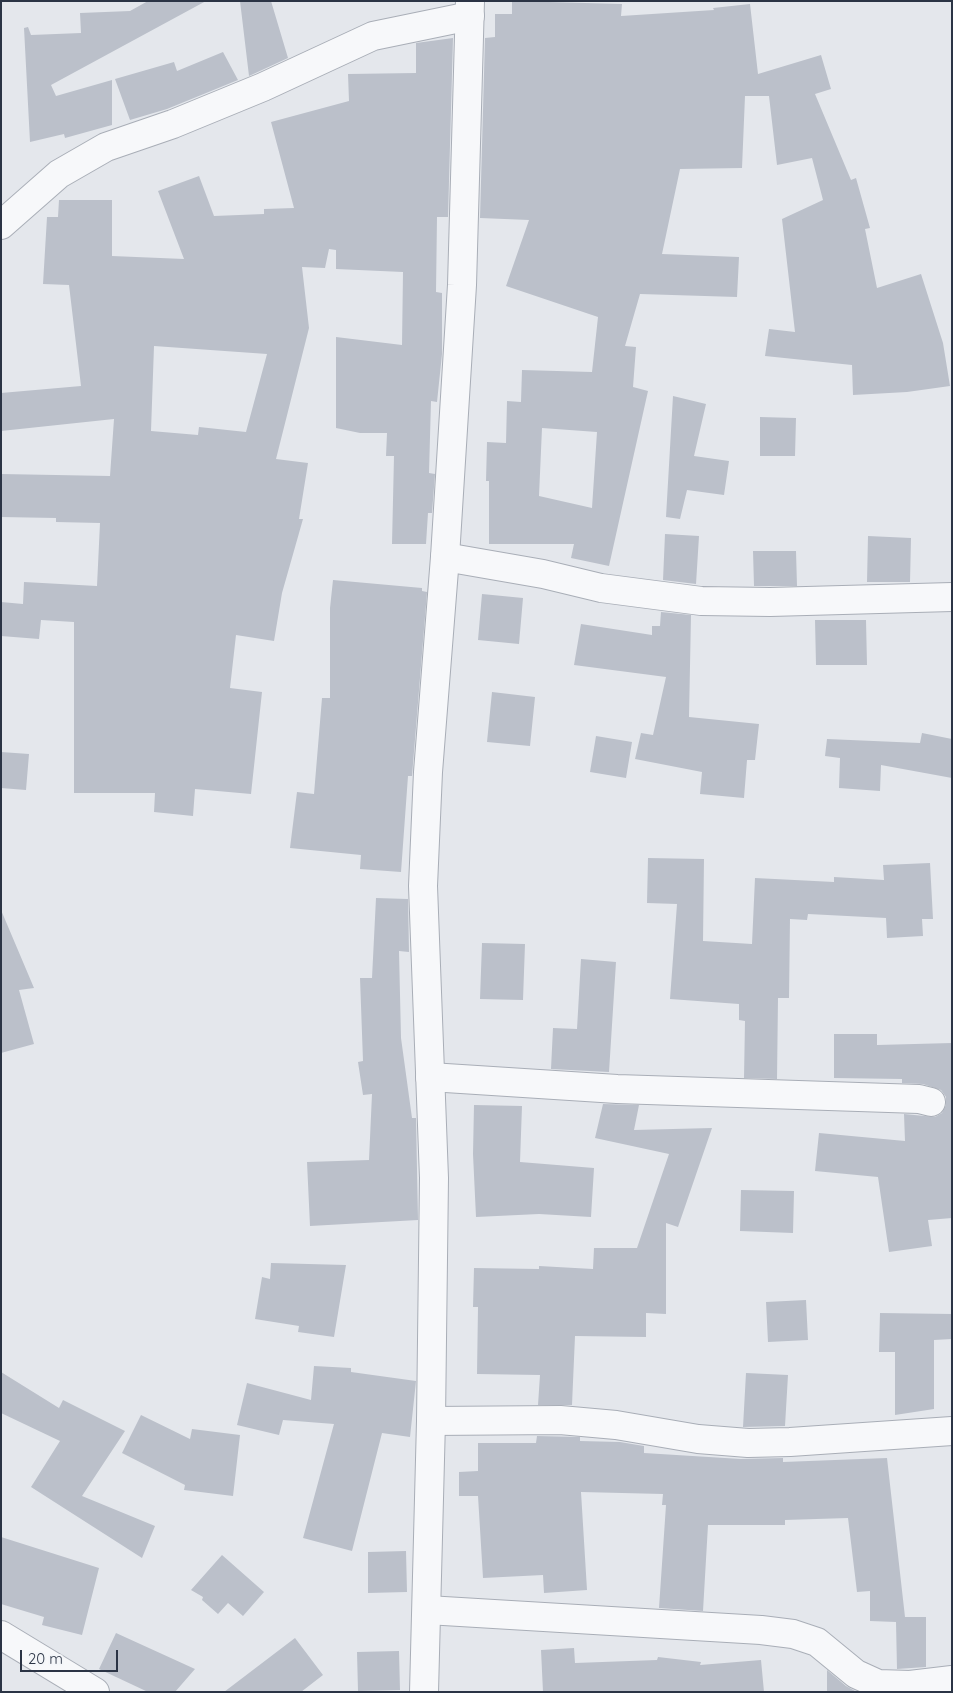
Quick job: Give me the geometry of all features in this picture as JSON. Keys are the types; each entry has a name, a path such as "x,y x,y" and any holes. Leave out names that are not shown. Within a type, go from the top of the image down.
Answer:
{"street":[{"path":"1,225 59,174 106,147 173,124 263,87 373,36 470,8 462,285 445,557 428,772 423,886 434,1178 431,1421 424,1692"},
{"path":"445,557 542,574 601,588 701,601 770,602 952,597"},
{"path":"430,1077 627,1089 919,1099 930,1102"},
{"path":"431,1421 569,1421 616,1424 698,1439 748,1443 952,1431"},
{"path":"427,1610 761,1630 792,1634 818,1642 856,1674 878,1684 910,1685 952,1680"},
{"path":"1,1635 96,1692"}],"building":[{"path":"148,1 206,1 51,85 56,96 112,80 112,125 65,138 64,134 30,142 24,28 28,27 31,35 81,33 80,13 130,11"},
{"path":"240,1 271,1 288,58 249,76"},
{"path":"512,1 622,4 621,16 714,10 713,8 750,4 758,74 821,55 831,89 815,94 851,180 856,178 870,228 865,229 877,288 921,274 943,343 950,386 907,392 853,395 852,365 765,356 769,329 795,332 782,219 823,200 812,158 777,165 769,96 745,96 742,168 680,169 662,254 739,257 737,297 640,294 625,346 636,347 633,387 648,391 609,566 571,558 574,544 489,544 489,481 486,481 487,442 506,443 507,401 521,402 522,370 592,372 598,317 506,286 529,220 480,218 485,38 495,37 495,14 512,14","holes":["542,428 597,432 592,508 539,496"]},
{"path":"453,38 448,217 437,217 436,292 442,293 442,354 437,402 431,401 429,473 435,474 432,513 428,513 426,544 392,544 394,456 386,456 387,433 360,433 336,428 336,337 402,345 403,272 336,269 336,250 329,249 325,268 302,267 309,328 276,459 308,463 299,519 303,519 282,593 274,641 236,635 230,688 262,692 251,794 195,789 193,816 154,812 155,793 74,793 74,622 41,620 39,639 1,636 1,602 23,604 24,582 97,586 100,523 56,522 56,518 1,517 1,474 110,476 114,419 1,431 1,393 81,386 69,285 43,284 47,217 58,217 59,200 112,200 112,256 184,259 158,191 199,176 214,216 264,214 264,209 294,208 271,122 349,101 348,74 416,73 416,43","holes":["154,346 267,354 246,432 199,427 198,435 151,431"]},
{"path":"223,52 238,80 167,109 130,120 115,79 174,62 177,71"},
{"path":"673,396 706,404 694,456 729,461 724,495 687,490 680,519 666,517"},
{"path":"760,417 796,418 795,456 760,456"},
{"path":"665,534 699,536 696,584 663,580"},
{"path":"868,536 911,538 910,582 867,582"},
{"path":"753,551 796,551 797,586 754,586"},
{"path":"333,580 422,588 422,591 427,592 412,776 408,776 401,872 360,869 361,855 290,848 297,792 314,794 322,698 330,698 330,608"},
{"path":"482,594 523,598 519,644 478,640"},
{"path":"661,612 691,615 689,717 759,724 755,760 747,760 744,798 700,794 702,772 635,759 641,733 653,735 666,677 574,665 581,624 652,635 652,626 660,626"},
{"path":"815,620 866,620 867,665 816,665"},
{"path":"492,692 535,697 530,746 487,742"},
{"path":"922,733 952,739 952,778 881,765 880,791 839,788 840,758 825,756 827,739 920,743"},
{"path":"596,736 632,742 626,778 590,772"},
{"path":"1,752 29,754 26,790 1,788"},
{"path":"648,858 704,859 703,941 752,944 755,878 834,882 834,877 884,880 883,865 930,863 933,919 922,919 923,936 887,938 886,918 808,914 807,920 790,919 789,998 778,998 777,1079 744,1078 745,1021 739,1020 739,1004 670,999 677,904 647,903"},
{"path":"376,898 408,899 409,952 399,951 401,1038 412,1118 416,1118 418,1220 310,1226 307,1162 369,1160 372,1094 363,1095 358,1062 363,1061 360,978 372,978"},
{"path":"1,910 34,988 19,990 34,1044 1,1053"},
{"path":"482,943 525,944 523,1000 480,999"},
{"path":"581,959 616,962 609,1072 551,1069 553,1028 577,1029"},
{"path":"834,1034 877,1034 877,1045 952,1043 952,1218 928,1220 932,1246 889,1252 878,1177 815,1171 819,1133 905,1141 904,1114 935,1117 942,1113 946,1105 946,1097 941,1090 923,1084 902,1083 902,1079 834,1078"},
{"path":"603,1104 639,1105 634,1130 712,1128 678,1227 666,1223 666,1314 646,1313 646,1337 575,1336 572,1405 538,1405 540,1375 477,1374 478,1307 473,1307 474,1268 539,1269 539,1266 593,1269 594,1248 637,1248 669,1154 595,1138"},
{"path":"474,1105 522,1106 520,1162 594,1168 591,1217 539,1214 476,1217 473,1154"},
{"path":"741,1190 794,1191 793,1233 740,1231"},
{"path":"271,1263 346,1265 334,1337 298,1332 299,1326 255,1319 262,1277 270,1279"},
{"path":"806,1300 808,1340 768,1342 766,1302"},
{"path":"880,1313 952,1314 952,1339 934,1340 934,1409 895,1415 895,1352 879,1352"},
{"path":"314,1366 351,1368 351,1372 416,1381 410,1437 382,1433 352,1551 303,1538 334,1424 283,1420 279,1435 237,1425 247,1383 311,1400"},
{"path":"1,1372 59,1408 63,1400 125,1431 82,1496 155,1526 142,1558 31,1487 60,1441 1,1413"},
{"path":"746,1373 788,1375 785,1426 743,1427"},
{"path":"141,1415 190,1439 192,1429 240,1435 233,1496 184,1490 185,1485 122,1453"},
{"path":"537,1436 580,1437 580,1441 620,1442 644,1446 644,1453 741,1459 783,1458 783,1462 887,1458 905,1617 926,1617 926,1667 897,1669 896,1622 870,1621 870,1591 857,1592 848,1518 785,1520 785,1525 708,1525 703,1611 659,1608 666,1505 662,1505 663,1494 581,1492 587,1590 544,1593 543,1575 483,1578 478,1496 459,1496 459,1472 478,1471 478,1443 536,1443"},
{"path":"1,1537 99,1568 82,1635 42,1625 44,1617 1,1604"},
{"path":"406,1551 407,1592 368,1593 368,1552"},
{"path":"222,1555 264,1592 243,1616 228,1603 218,1614 202,1600 203,1597 191,1590"},
{"path":"116,1633 195,1669 175,1692 148,1692 99,1669"},
{"path":"295,1638 323,1675 301,1692 224,1692"},
{"path":"574,1648 575,1663 657,1660 658,1657 701,1662 700,1665 761,1660 764,1692 543,1692 541,1650"},
{"path":"399,1651 400,1690 358,1691 357,1652"},
{"path":"827,1670 846,1686 857,1692 827,1692"}]}
